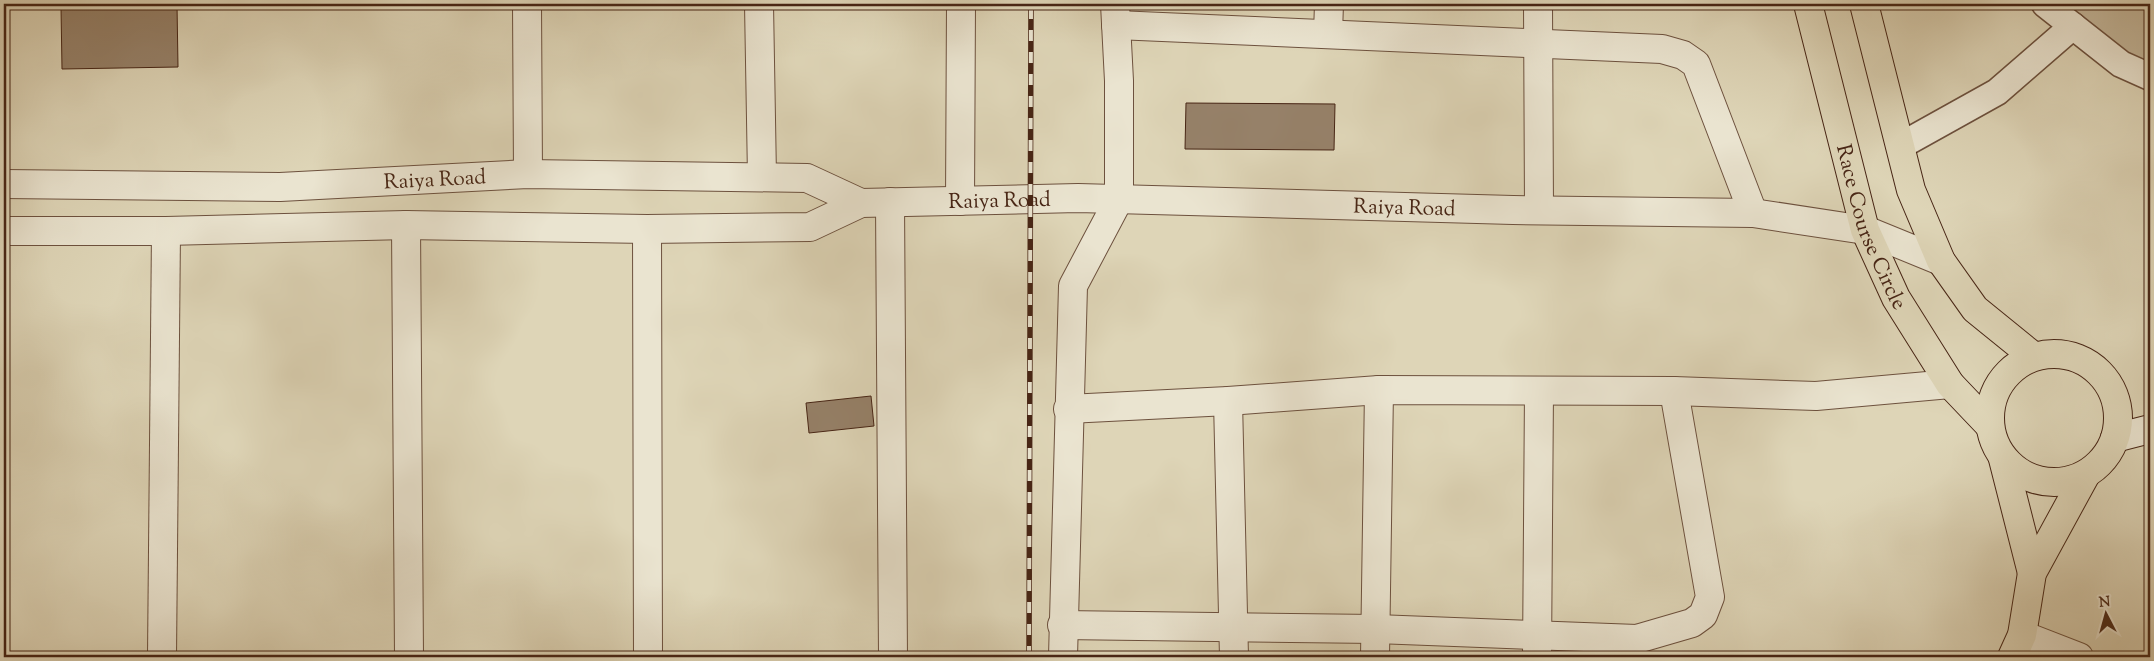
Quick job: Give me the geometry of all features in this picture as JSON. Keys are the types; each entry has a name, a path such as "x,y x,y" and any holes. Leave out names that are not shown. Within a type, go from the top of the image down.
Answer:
{"main road":[{"name":"Race Course Circle","path":"1808,4 1865,230 1896,298 1950,384 1989,425"},
{"path":"1864,4 1911,190 1942,261 1975,309 2034,356"},
{"path":"2017,646 2032,573 2085,476 2103,461 2118,432 2115,394 2097,368 2066,354 2034,356 2011,368 1994,391 1989,425 2003,459 2032,573"},
{"path":"2003,459 2029,478 2058,483 2085,476"}],"street":[{"path":"527,4 528,174"},
{"path":"759,4 762,177"},
{"path":"960,200 961,4"},
{"path":"1328,33 1329,4"},
{"path":"1538,4 1539,210"},
{"path":"2045,4 2121,64 2150,77"},
{"path":"1063,657 1062,626 1073,286 1119,199 1119,81 1116,14 1328,33 1662,50 1683,55 1696,64 1753,213"},
{"path":"1900,146 1997,92 2073,26"},
{"name":"Raiya Road","path":"4,184 280,186 528,174 762,177 806,178 861,203"},
{"name":"Raiya Road","path":"4,231 166,231 406,226 647,229 810,227 861,203 1119,199 1539,210 1753,213 1865,230 1942,261"},
{"path":"890,202 893,657"},
{"path":"406,226 409,657"},
{"path":"647,229 648,657"},
{"path":"162,657 166,231"},
{"path":"1068,409 1228,401 1378,390 1674,391 1816,396 1950,384"},
{"path":"1375,657 1378,390"},
{"path":"1536,646 1539,390"},
{"path":"1062,626 1376,629 1536,646 1644,648 1692,623 1703,615 1710,597 1674,391"},
{"path":"1228,401 1234,657"},
{"path":"2115,438 2150,429"},
{"path":"2017,646 2079,657"}],"shaded area":[{"path":"2053,4 2150,4 2150,71"}],"building":[{"path":"177,5 178,67 62,69 61,7"},
{"path":"1186,103 1335,104 1334,150 1185,149"},
{"path":"871,396 874,426 809,433 806,403"}],"railway":[{"path":"1029,657 1031,4"}]}
